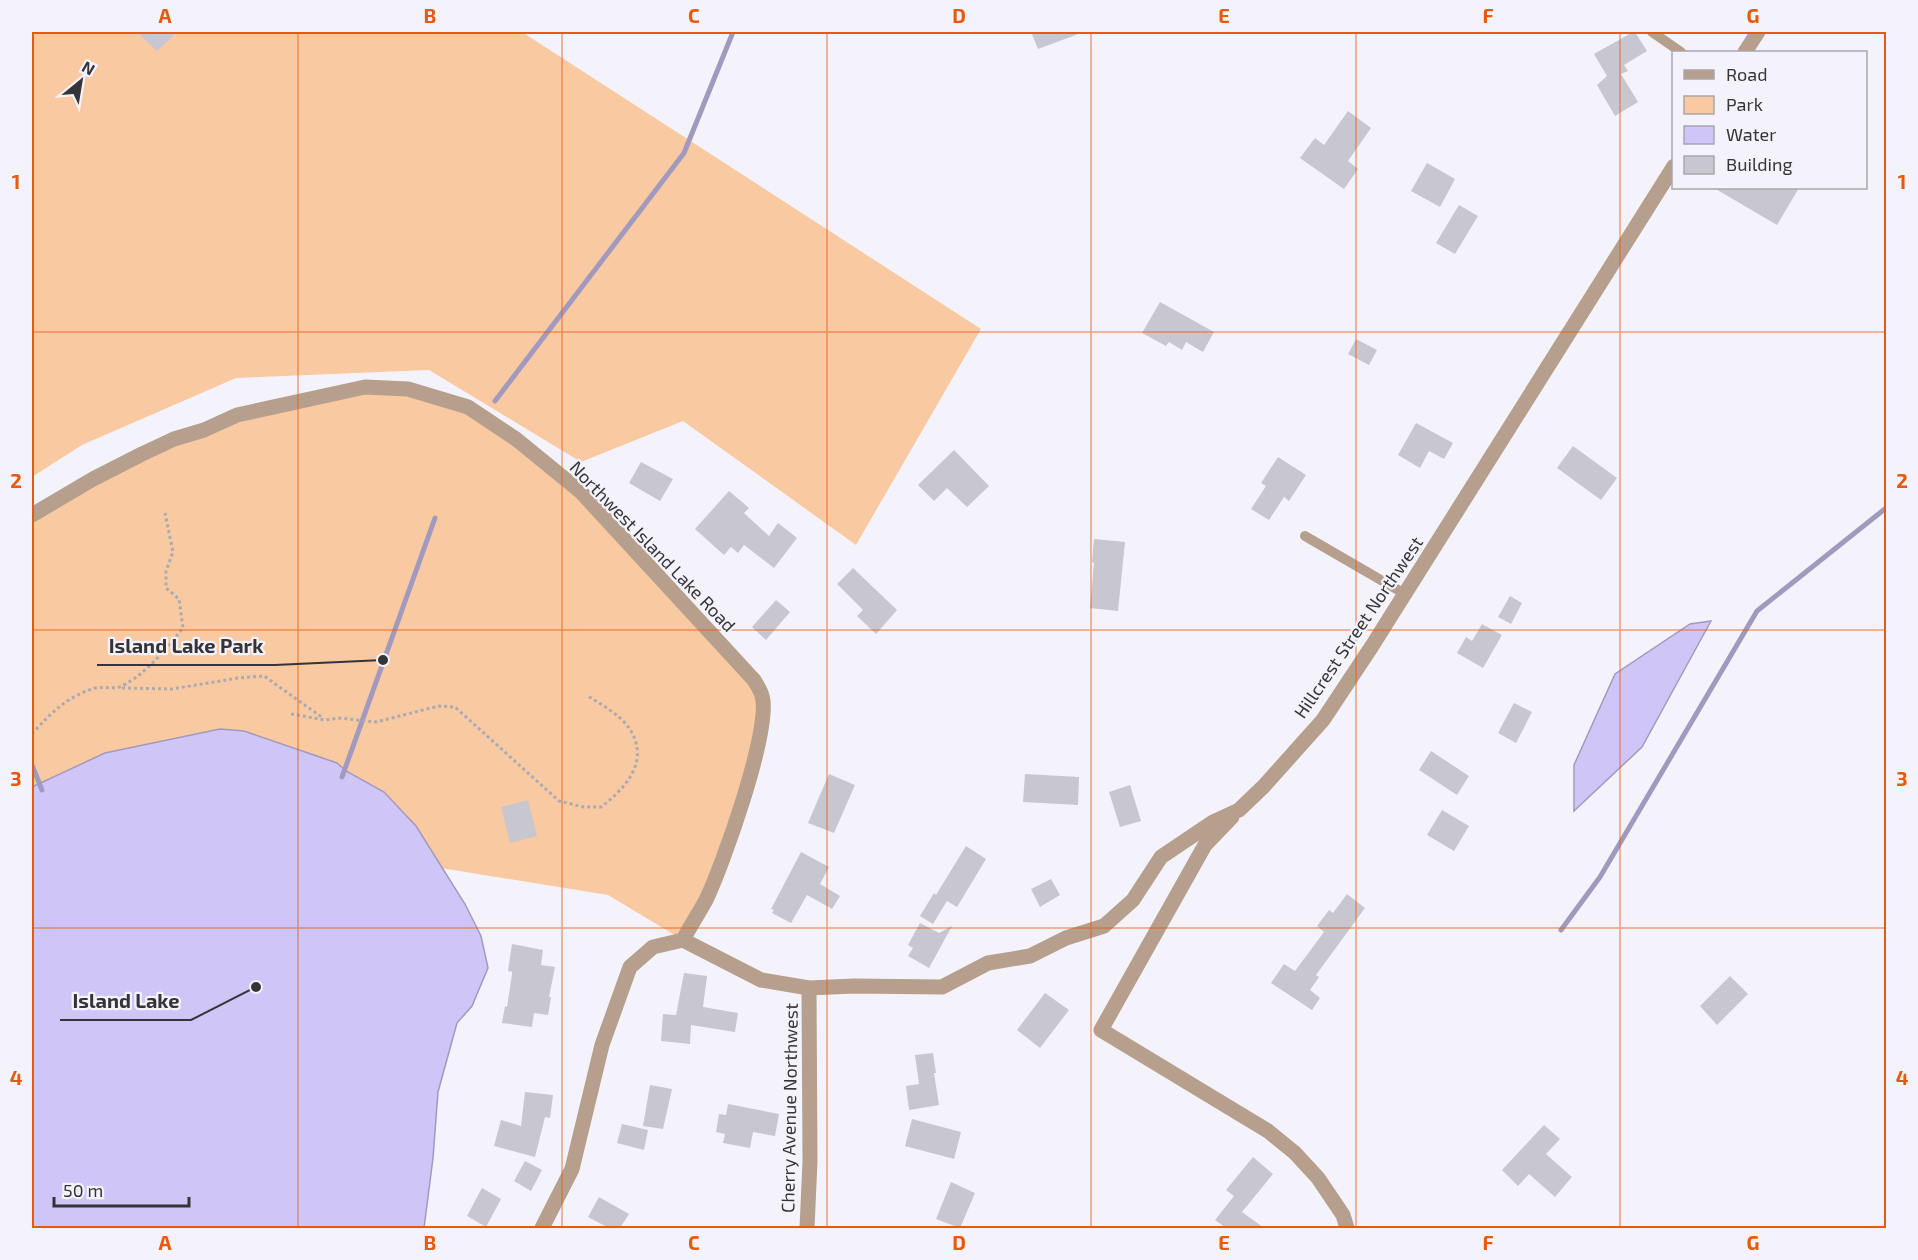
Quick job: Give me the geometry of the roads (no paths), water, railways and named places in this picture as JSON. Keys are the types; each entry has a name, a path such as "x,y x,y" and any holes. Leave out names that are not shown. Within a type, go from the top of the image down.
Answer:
{"street":[{"path":"1746,51 1758,32"},
{"name":"Hillcrest Street Northwest","path":"683,940 761,980 809,988 942,987 988,963 1030,956 1066,938 1104,926 1133,900 1161,857 1213,822 1239,810 1264,786 1323,720 1405,594 1672,169"},
{"name":"Northwest Island Lake Road","path":"32,515 93,479 174,439 204,430 237,415 365,387 408,389 468,408 516,439 581,492 754,680 763,697 763,725 756,757 725,853 706,899 683,940"},
{"path":"1239,810 1205,845 1101,1030 1268,1131 1295,1153 1318,1178 1343,1215 1347,1228"},
{"path":"542,1228 572,1169 602,1045 630,967 653,947 683,940"},
{"name":"Cherry Avenue Northwest","path":"807,1228 810,1161 809,988"}],"lane":[{"path":"1652,32 1680,51"},
{"path":"1305,536 1405,594"}],"water":[{"path":"1711,621 1642,747 1574,811 1574,765 1615,674 1690,624"},
{"path":"220,729 244,731 337,763 346,771 384,792 416,826 465,904 481,936 488,968 472,1006 457,1023 438,1092 424,1228 32,1228 32,787 105,753"}],"waterway":[{"path":"495,401 684,153 733,32"},
{"path":"1561,930 1600,877 1757,611 1886,508"},
{"path":"342,777 435,518"},
{"path":"32,765 42,790"}],"place":[{"name":"Island Lake Park","path":"383,660"},
{"name":"Island Lake","path":"256,987"}]}
